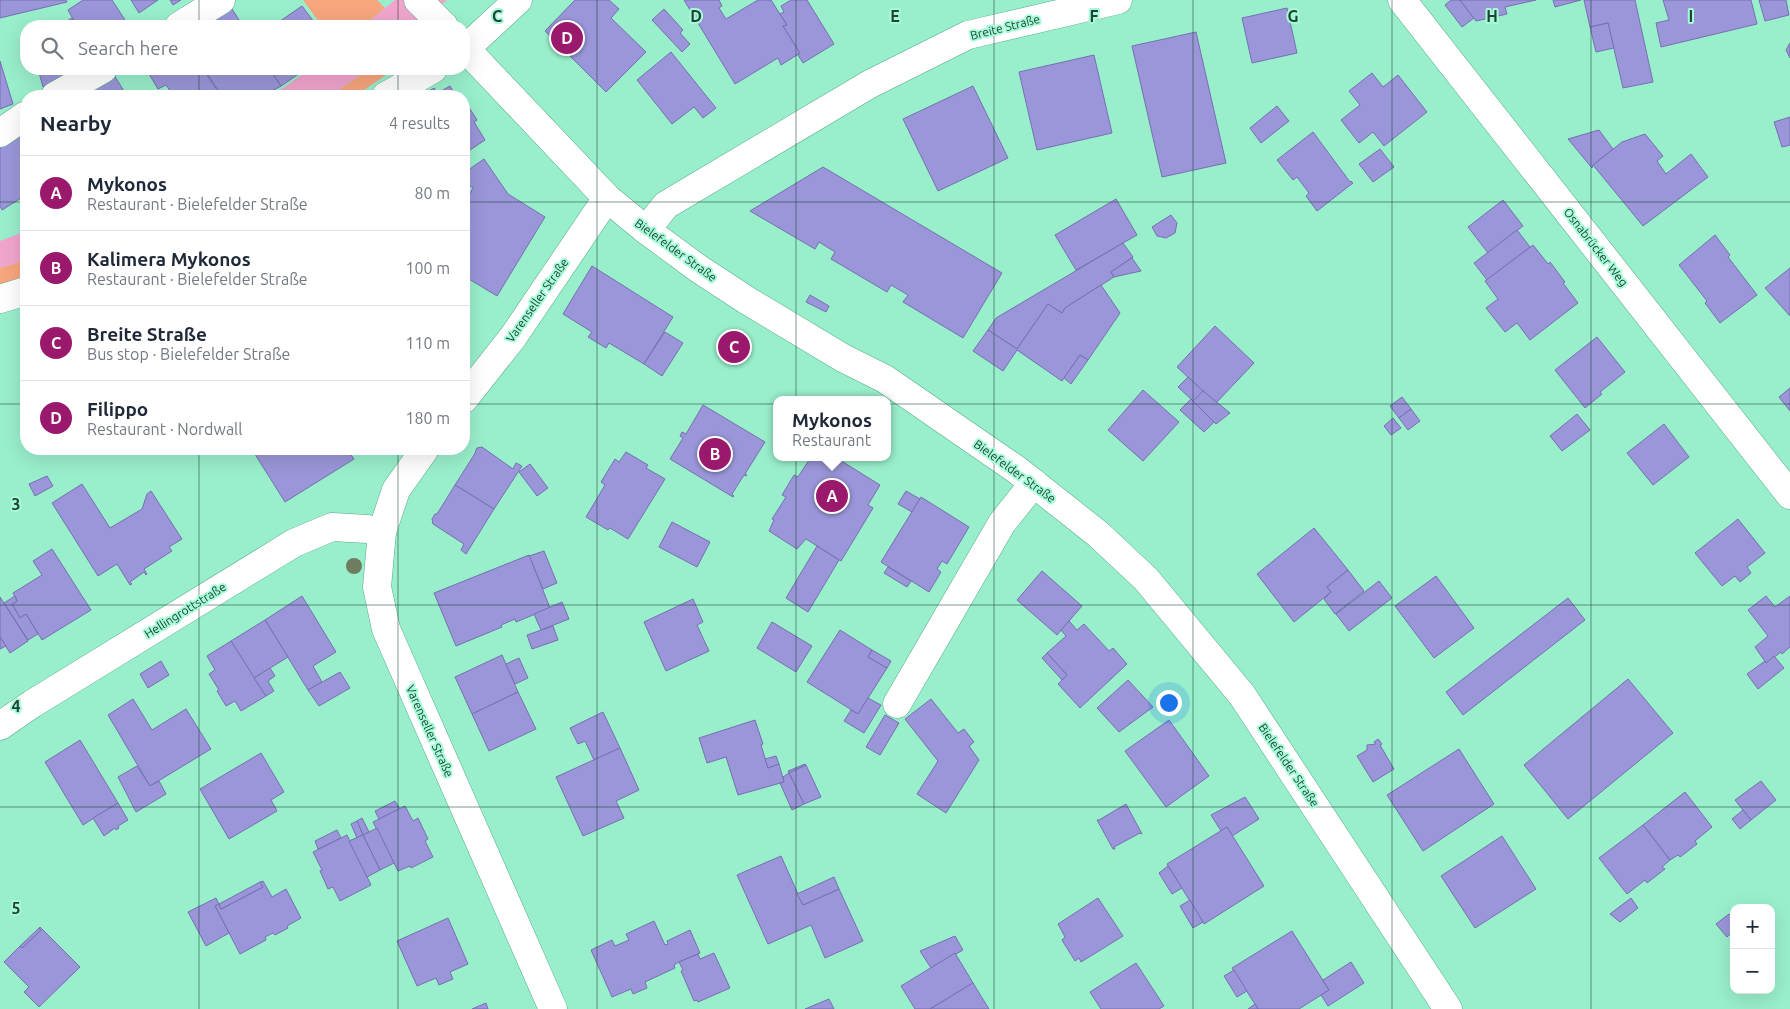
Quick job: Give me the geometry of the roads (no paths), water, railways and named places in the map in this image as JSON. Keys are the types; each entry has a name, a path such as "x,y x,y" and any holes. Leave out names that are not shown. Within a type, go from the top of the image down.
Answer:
{"street":[{"path":"189,20 221,0"},
{"path":"418,0 438,20"},
{"path":"470,43 518,0"},
{"name":"Breite Straße","path":"646,230 666,205 870,84 968,35 1118,0"},
{"name":"Osnabrücker Weg","path":"1402,0 1790,494"},
{"name":"Bielefelder Straße","path":"470,54 607,198 646,230 699,269 748,301 843,358 885,379 1034,483 1098,534 1146,579 1242,694 1448,1009"},
{"path":"66,90 92,75"},
{"path":"396,90 423,75"},
{"path":"0,133 20,119"},
{"name":"Varenseller Straße","path":"470,391 513,337 607,198"},
{"path":"0,298 20,293"},
{"name":"Varenseller Straße","path":"421,455 396,490 382,532 377,587 386,630 553,1009"},
{"path":"897,704 1002,523 1034,483"},
{"name":"Hellingrottstraße","path":"0,726 32,704 294,543 332,527 382,532"}],"place":[{"name":"Filippo","path":"567,38"},
{"name":"Breite Straße","path":"734,347"},
{"name":"Kalimera Mykonos","path":"715,454"},
{"name":"Mykonos","path":"832,496"}]}
